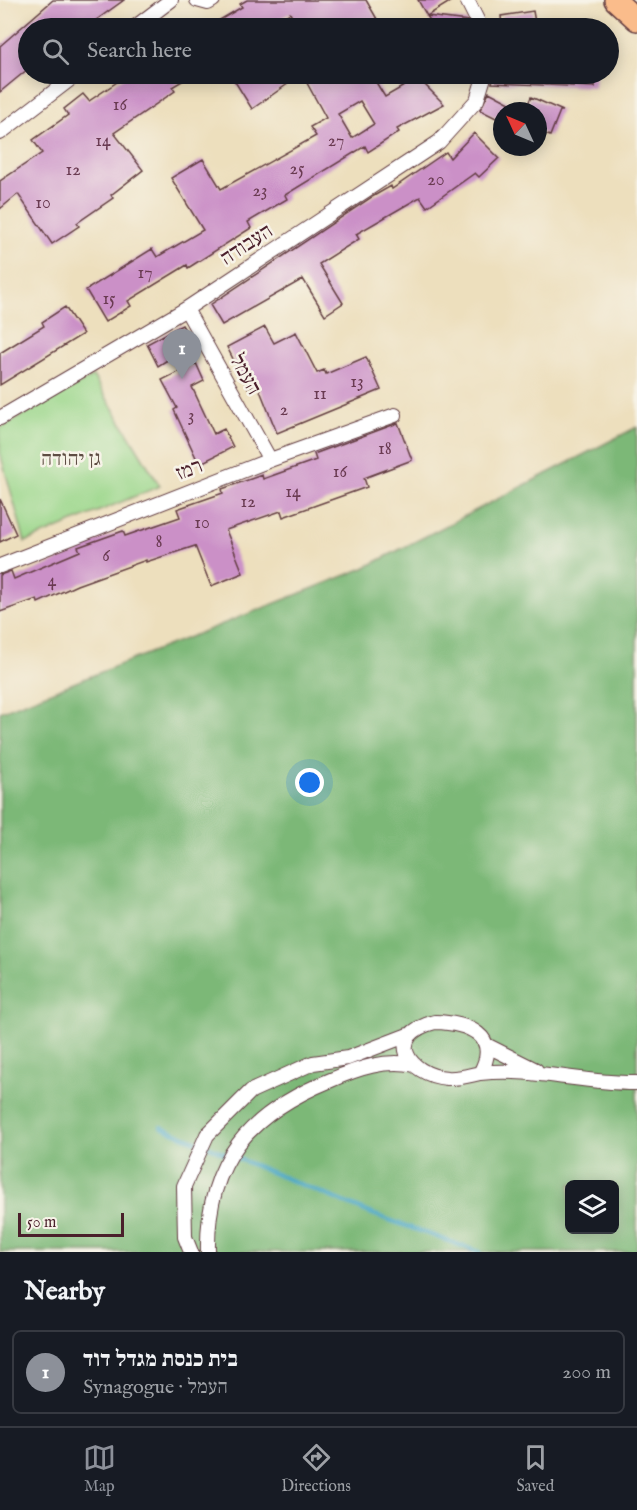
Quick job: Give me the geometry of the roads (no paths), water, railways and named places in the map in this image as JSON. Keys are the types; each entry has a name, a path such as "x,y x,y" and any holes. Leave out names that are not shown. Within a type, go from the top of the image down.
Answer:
{"main road":[{"path":"615,0 637,20"}],"street":[{"path":"147,18 171,0"},
{"path":"198,0 208,3 213,0"},
{"path":"467,0 476,18"},
{"path":"0,134 64,84"},
{"name":"העבודה","path":"0,418 186,309 439,142 477,100 481,84"},
{"name":"העמל","path":"186,309 270,460"},
{"name":"רמז","path":"0,566 270,460 394,415"},
{"path":"191,1252 185,1237 184,1186 207,1135 251,1091 313,1063 348,1058 408,1035 420,1026 435,1022 453,1023 479,1034 488,1046 543,1074"},
{"path":"408,1035 404,1050 415,1065"},
{"path":"480,1074 487,1058 488,1046"},
{"path":"208,1252 208,1220 221,1174 243,1137 267,1112 301,1092 355,1070 394,1061 415,1065 432,1074 448,1078 501,1071 543,1074 597,1082 637,1083"}],"waterway":[{"path":"161,1127 375,1215 479,1252"}],"place":[{"name":"בית כנסת מגדל דוד","path":"182,379"}],"park label":[{"name":"גן יהודה","path":"71,458"}]}
